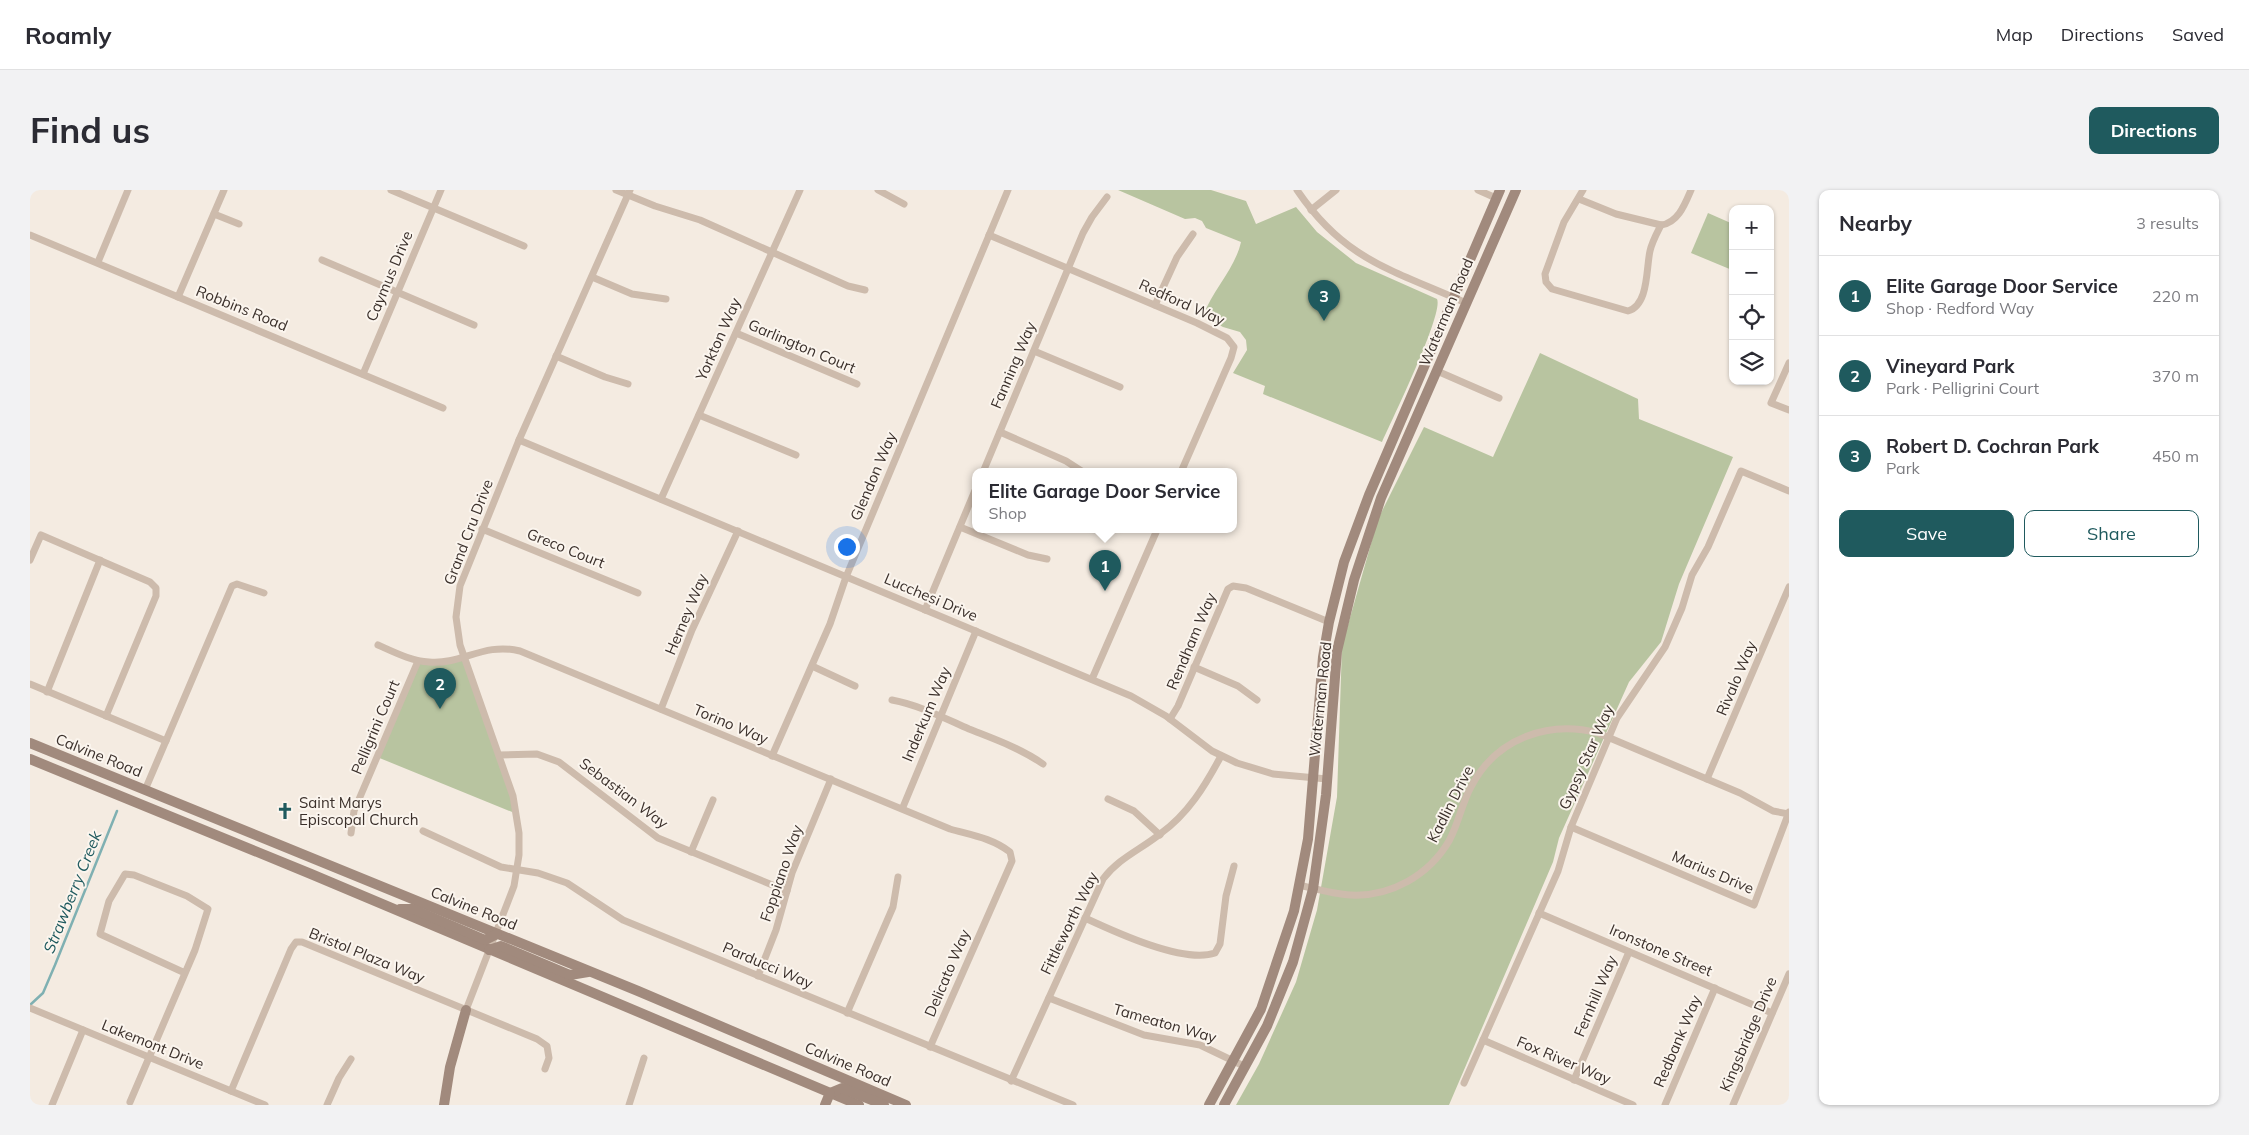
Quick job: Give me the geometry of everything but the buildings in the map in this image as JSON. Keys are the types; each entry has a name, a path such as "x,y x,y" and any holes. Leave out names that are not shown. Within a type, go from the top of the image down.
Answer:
{"main road":[{"name":"Waterman Road","path":"1224,1105 1267,1026 1293,962 1313,889 1327,779 1337,651 1354,580 1382,498 1516,190"},
{"name":"Waterman Road","path":"1209,1105 1261,1009 1287,937 1308,838 1319,691 1329,622 1344,562 1368,495 1455,298 1498,194"},
{"name":"Calvine Road","path":"30,743 589,972 906,1105"},
{"path":"30,750 56,754"},
{"name":"Calvine Road","path":"30,759 392,908 859,1105"},
{"path":"110,791 123,789 175,811 185,806"},
{"path":"392,908 413,910 483,940 496,934"},
{"path":"489,950 502,946 570,975 589,972"},
{"path":"444,1105 450,1067 466,1010"},
{"path":"825,1105 830,1093 842,1088 884,1105"}],"street":[{"path":"98,262 128,190"},
{"path":"178,297 224,190"},
{"path":"391,190 524,246"},
{"name":"Caymus Drive","path":"363,374 441,190"},
{"path":"616,190 629,192 688,215 848,286 865,290"},
{"name":"Yorkton Way","path":"661,499 800,190"},
{"path":"878,190 904,204"},
{"path":"989,235 1008,190"},
{"path":"1297,190 1311,210 1334,236 1368,260 1466,303"},
{"path":"1311,210 1336,190"},
{"path":"1478,190 1498,194"},
{"path":"1583,190 1564,222 1545,274 1546,282 1552,289 1631,310 1642,297 1650,249 1661,225"},
{"path":"1579,199 1616,214 1661,225 1669,224 1674,220 1691,190"},
{"name":"Grand Cru Drive","path":"466,1010 509,904 517,871 519,833 517,814 499,755 464,656 457,630 457,602 463,576 482,528 629,192"},
{"name":"Fanning Way","path":"985,468 1068,268 1092,217 1107,197"},
{"path":"214,214 239,224"},
{"path":"1156,305 1176,257 1193,234"},
{"name":"Robbins Road","path":"30,235 443,408"},
{"name":"Redford Way","path":"989,235 1156,305 1227,338 1234,347 1184,468"},
{"name":"Glendon Way","path":"772,756 830,624 846,576 989,235"},
{"path":"322,260 474,326"},
{"path":"592,277 632,294 666,299"},
{"name":"Garlington Court","path":"736,333 857,384"},
{"path":"1034,351 1120,387"},
{"path":"556,356 605,378 628,384"},
{"path":"1789,363 1771,403 1789,410"},
{"path":"1438,371 1499,398"},
{"path":"699,415 796,456"},
{"path":"1000,432 1066,461 1077,468"},
{"name":"Lucchesi Drive","path":"519,440 1131,696 1170,719 1199,742 1221,756 1254,770 1273,774 1327,779"},
{"name":"Gypsy Star Way","path":"1464,1083 1560,866 1571,827 1609,737 1624,706 1665,647 1682,608 1688,584 1708,548 1741,471 1789,491"},
{"path":"925,610 972,498"},
{"path":"960,527 972,532"},
{"name":"Greco Court","path":"482,528 638,593"},
{"name":"Herney Way","path":"661,709 692,630 738,531"},
{"path":"975,533 1028,555 1047,559"},
{"path":"1092,679 1156,533"},
{"path":"30,560 41,535 150,582 157,592 106,716"},
{"path":"47,692 100,560"},
{"path":"145,790 232,586 237,584 264,593"},
{"name":"Rendham Way","path":"1170,719 1225,594 1233,586 1246,588 1329,622"},
{"name":"Rivalo Way","path":"1707,779 1789,587"},
{"name":"Inderkum Way","path":"903,807 976,631"},
{"name":"Torino Way","path":"378,645 418,661 443,662 488,649 520,651 772,756 903,807 950,829 981,837 1010,852 1012,861 990,909"},
{"name":"Pelligrini Court","path":"351,833 354,811 418,661"},
{"path":"812,666 855,686"},
{"path":"1194,667 1238,686 1257,700"},
{"path":"30,684 166,741"},
{"path":"892,700 907,703 940,716 1029,754 1043,764"},
{"name":"Kadlin Drive","path":"1299,886 1338,894 1368,895 1394,888 1418,875 1431,864 1448,843 1477,776 1499,752 1513,742 1533,733 1560,728 1588,730 1609,737 1740,793 1773,810 1789,813"},
{"name":"Sebastian Way","path":"499,755 537,754 559,762 648,832 786,891"},
{"name":"Fittleworth Way","path":"1011,1081 1098,889 1110,870 1129,853 1160,835 1177,820 1198,796 1221,756"},
{"name":"Foppiano Way","path":"758,976 776,930 786,891 831,779"},
{"path":"1108,799 1134,811 1160,835"},
{"path":"691,852 713,800"},
{"name":"Marius Drive","path":"1571,827 1754,905 1789,813"},
{"name":"Parducci Way","path":"423,831 501,867 538,873 560,880 577,889 602,908 623,920 1073,1105"},
{"path":"1085,918 1170,951 1207,956 1215,953 1220,944 1226,896 1234,866"},
{"path":"130,1102 185,973 208,909 187,896 134,875 125,874 109,901 100,934 185,973"},
{"path":"847,1013 893,907 898,877"},
{"name":"Delicato Way","path":"930,1047 990,909"},
{"name":"Ironstone Street","path":"1539,913 1772,1013"},
{"name":"Bristol Plaza Way","path":"231,1091 291,949 296,942 302,942 466,1010"},
{"name":"Fernhill Way","path":"1574,1080 1629,952"},
{"name":"Kingsbridge Drive","path":"1733,1105 1789,974"},
{"name":"Redbank Way","path":"1665,1105 1715,988"},
{"name":"Tameaton Way","path":"1049,998 1144,1035 1200,1045 1246,1067"},
{"name":"Lakemont Drive","path":"30,1008 265,1105"},
{"path":"466,1010 548,1046 549,1058 545,1069"},
{"path":"52,1105 83,1030"},
{"name":"Fox River Way","path":"1483,1040 1633,1105"},
{"path":"629,1105 644,1058"},
{"path":"326,1105 351,1059"}],"green space":[{"path":"1118,190 1211,190 1246,201 1256,224 1296,207 1317,232 1356,263 1437,299 1433,324 1425,345 1382,442 1263,394 1265,386 1233,373 1247,350 1246,340 1240,332 1223,327 1203,316 1234,261 1241,242 1206,228 1202,221 1195,218 1185,219"},
{"path":"1708,213 1729,222 1729,269 1691,253"},
{"path":"1540,353 1638,399 1639,419 1733,457 1679,584 1661,642 1629,682 1559,838 1553,862 1449,1105 1236,1105 1259,1064 1296,982 1317,910 1337,797 1342,646 1378,519 1424,427 1493,457"},
{"path":"463,656 517,814 377,757 418,661 430,662"}],"waterway":[{"name":"Strawberry Creek","path":"30,1005 43,993 117,811"}],"place":[{"name":"Robert D. Cochran Park","path":"1324,321"},
{"name":"Elite Garage Door Service","path":"1105,591"},
{"name":"Vineyard Park","path":"440,709"},
{"name":"Saint Marys Episcopal Church","path":"285,811"}]}
